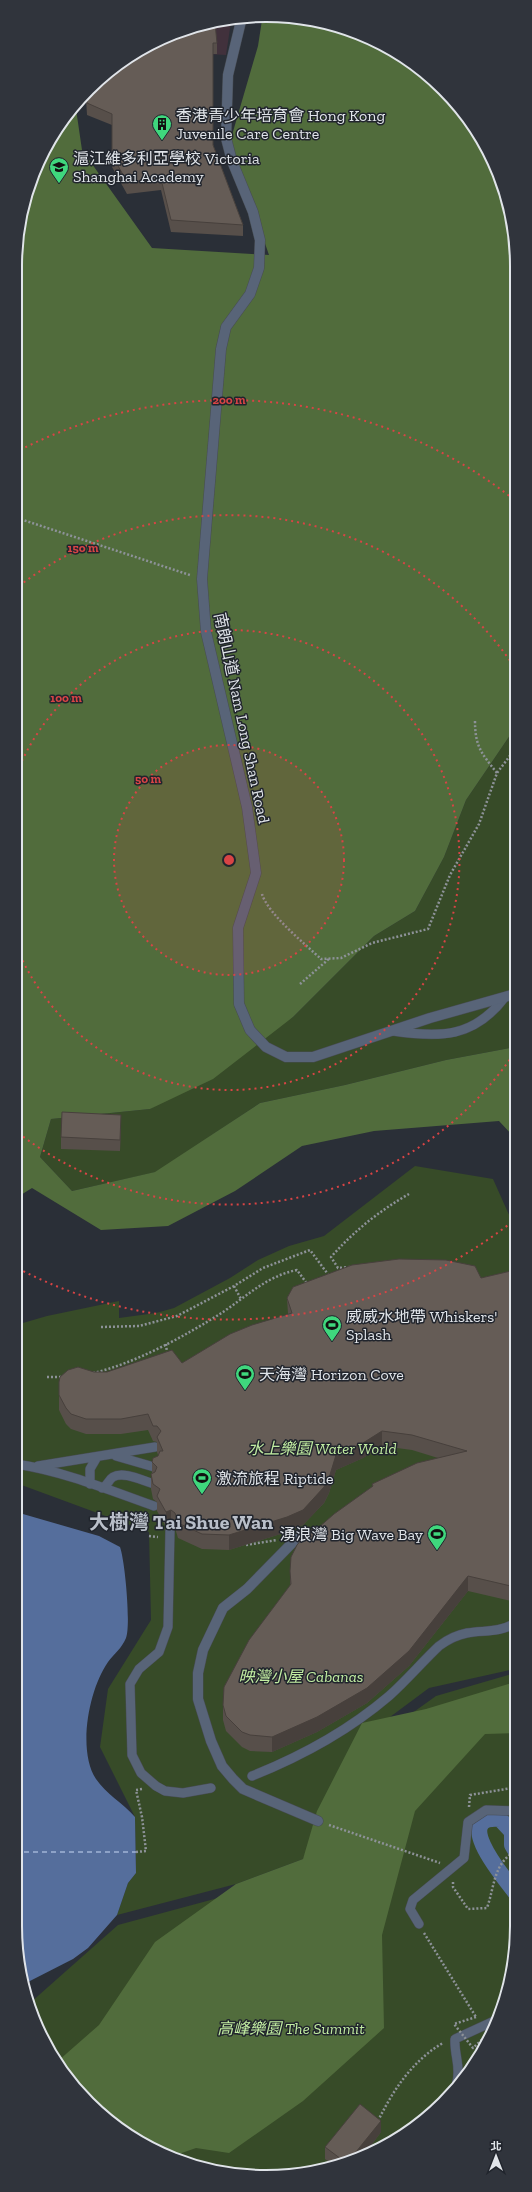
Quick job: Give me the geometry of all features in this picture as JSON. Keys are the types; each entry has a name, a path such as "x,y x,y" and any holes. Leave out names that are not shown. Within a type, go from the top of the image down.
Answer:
{"street":[{"name":"南朗山道 Nam Long Shan Road","path":"240,24 228,74 226,138 232,161 255,219 260,240 258,268 250,294 226,327 220,349 202,579 206,632 247,807 256,872 238,928 239,1004 250,1030 266,1047 286,1057 313,1057 510,996"},
{"path":"296,1539 247,1589 223,1608 203,1650 198,1673 198,1699 211,1741 222,1766 233,1779 243,1788 318,1821"}],"lane":[{"path":"393,1031 419,1035 441,1034 466,1029 482,1021 505,997"},
{"path":"34,1467 155,1447"},
{"path":"113,1455 154,1467"},
{"path":"90,1484 90,1469 97,1457"},
{"path":"22,1465 34,1467 90,1484 154,1506"},
{"path":"102,1488 107,1485 111,1478 117,1475 151,1483"},
{"path":"170,1531 169,1620 167,1635 159,1652 134,1676 129,1692 132,1755 141,1773 156,1786 166,1791 183,1793 211,1788"},
{"path":"252,1776 302,1754 349,1727 390,1695 439,1646 447,1640 465,1633 497,1630 510,1625"},
{"path":"419,1924 410,1909 413,1900 454,1868 464,1858 468,1822 486,1810 510,1811"},
{"path":"459,2076 460,2072 459,2060 454,2050 455,2039 489,2023"}],"path":[{"path":"22,520 202,579"},
{"path":"475,721 475,736 478,749 497,773"},
{"path":"256,872 264,902 295,935 321,959 341,958 372,943 428,929 450,875 479,824 497,773 510,756"},
{"path":"300,984 330,958"},
{"path":"357,1267 338,1268 331,1257 364,1224 409,1194"},
{"path":"101,1327 139,1326 177,1316 234,1286 272,1263 310,1250 332,1280"},
{"path":"86,1374 103,1370 166,1344 205,1323 266,1281 297,1270 311,1288"},
{"path":"234,1286 241,1299"},
{"path":"166,1344 166,1359"},
{"path":"103,1370 103,1376"},
{"path":"47,1377 64,1377"},
{"path":"136,1852 146,1851 142,1817 136,1790 156,1786"},
{"path":"318,1821 454,1868 453,1887 468,1909 488,1908 493,1892 496,1873 503,1860 510,1854"},
{"path":"419,1924 476,2017 454,2024 472,2048 482,2039"},
{"path":"375,2128 393,2091 419,2061 442,2043 455,2039"}],"shaded area":[{"path":"231,25 226,55 151,51 203,30"}],"green space":[{"path":"262,22 298,24 329,30 344,35 374,47 402,63 439,93 460,117 485,158 497,188 502,203 508,234 510,266 510,735 466,800 444,857 415,911 374,936 293,1017 213,1079 150,1109 51,1119 40,1157 72,1191 155,1172 260,1103 345,1085 446,1060 510,1048 510,1133 499,1121 374,1131 302,1146 235,1191 168,1226 101,1230 32,1188 22,1194 22,266 24,234 30,203 47,158 63,130 76,112 82,150 152,248 269,255 230,142 258,46"},
{"path":"510,735 510,1048 446,1060 345,1085 260,1103 156,1172 72,1191 40,1157 51,1119 150,1109 293,1017 374,936 415,911 444,857 466,800"},
{"name":"水上樂園 Water World","path":"415,1166 493,1179 510,1217 510,1670 429,1688 351,1746 303,1859 236,1884 117,1915 128,1883 136,1873 135,1817 100,1747 108,1689 151,1620 149,1532 22,1485 22,1323 47,1316 119,1301 119,1318 156,1313 174,1308 230,1278 258,1260 289,1246 324,1236"},
{"name":"高峰樂園 The Summit","path":"510,1674 510,1926 508,1958 502,1989 485,2034 460,2075 439,2099 402,2129 374,2145 344,2157 329,2162 298,2168 266,2170 234,2168 203,2162 158,2145 117,2120 93,2099 72,2075 47,2034 34,2000 118,1925 311,1873 359,1751 436,1696"},
{"path":"510,1684 510,1733 485,1734 415,1811 382,1935 384,2028 303,2101 229,2153 196,2148 180,2154 158,2145 117,2120 93,2099 72,2075 61,2058 99,2025 155,1942 236,1884 303,1859 317,1811 362,1723 426,1709"}],"water":[{"path":"22,1514 99,1536 120,1547 124,1565 128,1620 126,1638 108,1662 95,1688 86,1736 90,1767 96,1779 135,1817 136,1873 128,1883 117,1915 88,1948 73,1959 29,1982 24,1958 22,1926"}],"building":[{"name":"香港青少年培育會 Hong Kong Juvenile Care Centre","path":"215,28 217,43 213,43 213,145 243,225 171,220 161,179 127,182 112,155 112,114 87,103 87,100 93,93 130,63 158,47 188,35"},
{"path":"62,1112 121,1115 120,1140 61,1137"},
{"path":"399,1259 446,1260 475,1266 481,1278 510,1271 510,1586 468,1576 409,1651 367,1688 317,1717 272,1737 250,1735 242,1732 226,1716 223,1705 224,1687 249,1640 291,1584 291,1557 297,1545 306,1534 316,1526 318,1528 334,1514 373,1486 372,1484 417,1463 467,1451 412,1435 382,1431 363,1443 336,1455 329,1478 324,1487 303,1510 287,1517 229,1535 202,1534 178,1523 175,1513 171,1510 166,1512 157,1496 160,1489 153,1484 151,1474 155,1472 157,1467 152,1462 153,1458 158,1456 160,1451 163,1451 157,1437 161,1431 157,1426 153,1426 148,1414 121,1419 86,1419 71,1414 59,1395 60,1377 68,1370 78,1367 94,1372 107,1372 172,1350 182,1363 230,1334 252,1325 292,1313 287,1298 293,1287 352,1265"},
{"path":"360,2104 381,2121 356,2152 340,2158 325,2147"}],"waterway":[{"path":"510,1830 500,1819 486,1820 480,1827 480,1837 485,1849 501,1875 510,1886"}],"ferry route":[{"path":"22,1852 136,1852"}],"place":[{"name":"香港青少年培育會 Hong Kong Juvenile Care Centre","path":"162,141"},
{"name":"滬江維多利亞學校 Victoria Shanghai Academy","path":"59,184"},
{"name":"威威水地帶 Whiskers' Splash","path":"332,1342"},
{"name":"天海灣 Horizon Cove","path":"245,1391"},
{"name":"激流旅程 Riptide","path":"202,1495"},
{"name":"湧浪灣 Big Wave Bay","path":"437,1551"}],"district":[{"name":"大樹灣 Tai Shue Wan","path":"181,1522"}],"park label":[{"name":"映灣小屋 Cabanas","path":"301,1676"}]}
